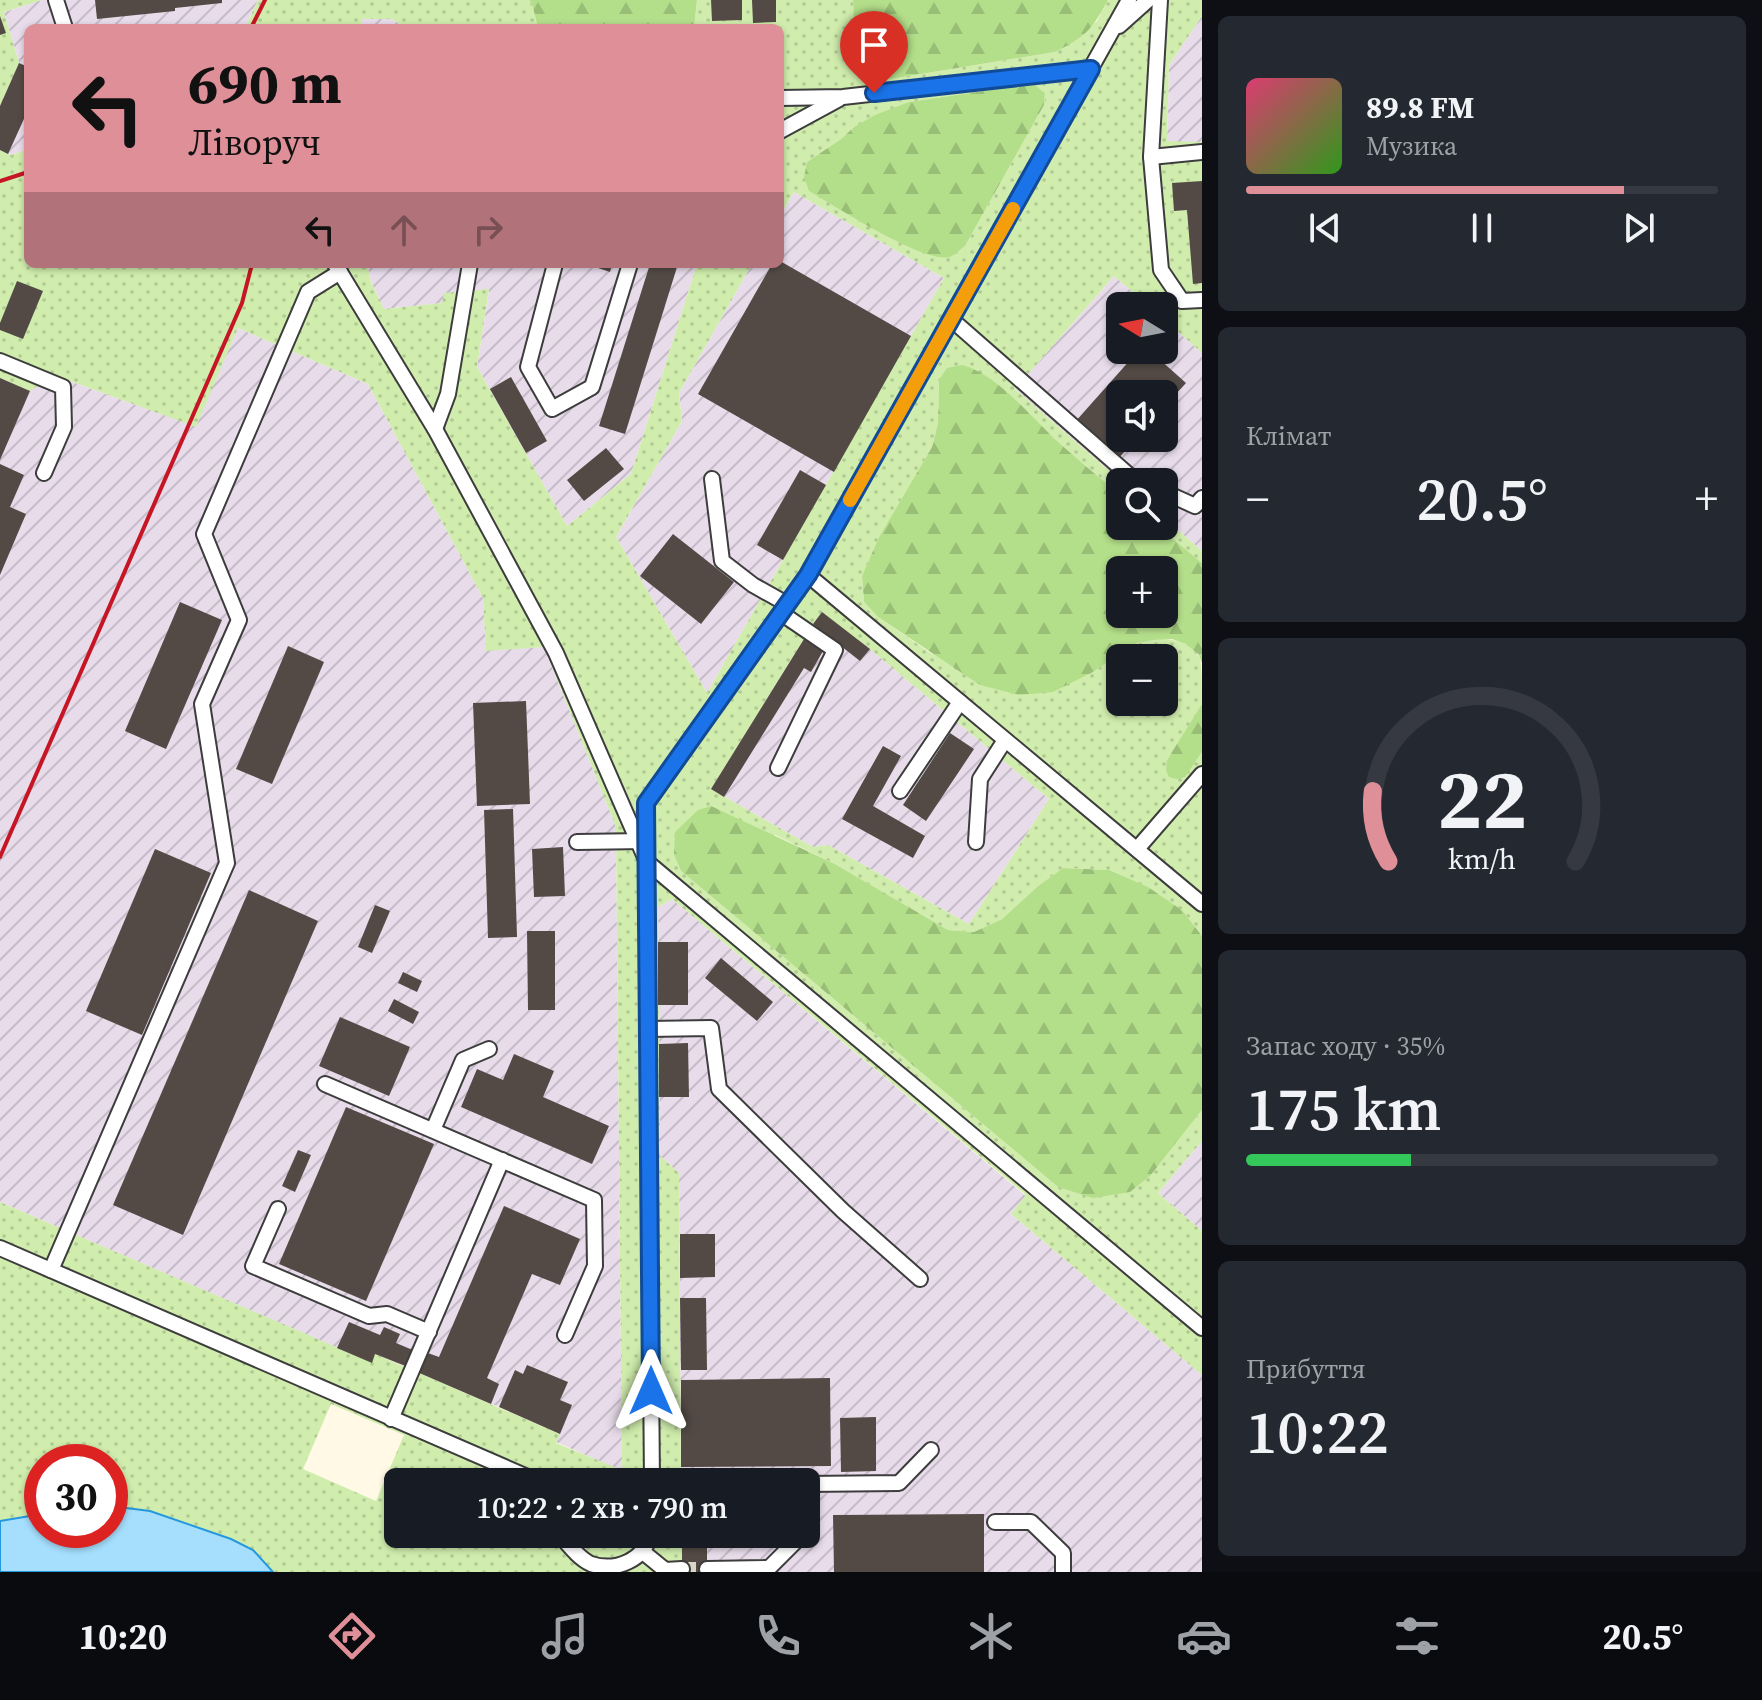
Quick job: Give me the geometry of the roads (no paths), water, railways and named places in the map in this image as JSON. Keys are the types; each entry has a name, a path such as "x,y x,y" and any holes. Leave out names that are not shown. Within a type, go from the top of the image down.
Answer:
{"street":[{"path":"56,0 64,24"},
{"path":"642,841 646,803 808,575 1129,0"},
{"path":"1110,34 1148,0"},
{"path":"1160,0 1151,157 1161,270 1182,301 1202,300"},
{"path":"784,98 843,97 1091,69"},
{"path":"784,129 843,97"},
{"path":"1151,157 1202,152"},
{"path":"51,1270 227,863 202,704 239,620 204,534 308,292 338,268 435,429 556,653 621,803 642,841 647,862 652,1468"},
{"path":"435,429 448,394 469,268"},
{"path":"554,268 528,367 552,409 592,387 629,268"},
{"path":"951,319 1121,468"},
{"path":"0,361 63,387 64,427 44,473"},
{"path":"712,479 722,561 835,650 778,768"},
{"path":"1178,498 1195,506 1202,498"},
{"path":"808,575 1202,904"},
{"path":"900,791 960,702"},
{"path":"976,842 980,779 1005,740"},
{"path":"1137,849 1202,774"},
{"path":"621,803 646,803"},
{"path":"577,842 642,841"},
{"path":"647,862 1202,1328"},
{"path":"648,1029 711,1028 719,1089 843,1211 920,1279"},
{"path":"433,1130 463,1060 489,1049"},
{"path":"325,1084 594,1200 595,1266 565,1335"},
{"path":"391,1419 502,1160"},
{"path":"278,1209 253,1266 369,1316 387,1314 429,1332"},
{"path":"0,1248 503,1468"},
{"path":"820,1484 899,1483 931,1450"},
{"path":"995,1522 1031,1522 1063,1553 1063,1572"},
{"path":"572,1548 592,1565 607,1568 634,1560 646,1548"},
{"path":"707,1569 769,1568 789,1548"},
{"path":"643,1552 665,1570 682,1569"}],"water":[{"path":"128,1508 150,1511 231,1539 253,1550 273,1572 0,1572 0,1521 24,1517 24,1548 128,1548"}],"tunnel":[{"path":"682,1569 707,1569"}],"railway":[{"path":"253,24 265,0"},
{"path":"0,181 24,173"},
{"path":"0,857 242,303 251,268"}]}
